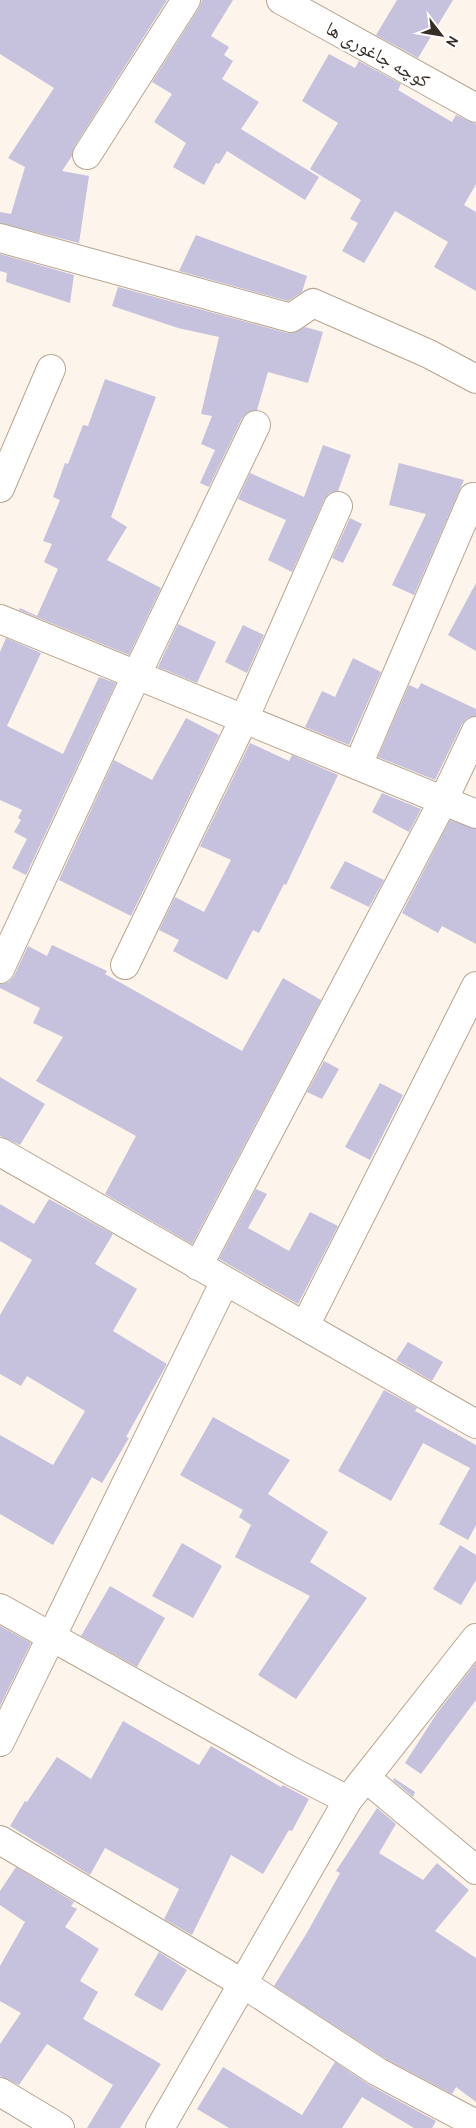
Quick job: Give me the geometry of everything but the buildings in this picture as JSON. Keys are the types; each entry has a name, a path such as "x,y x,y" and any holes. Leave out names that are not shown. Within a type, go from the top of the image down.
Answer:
{"street":[{"path":"87,155 186,0"},
{"name":"کوچه جاغوری ها","path":"281,0 476,108"},
{"path":"0,238 291,318 313,303 429,354 476,379"},
{"path":"0,488 51,369"},
{"path":"0,969 137,674 256,425"},
{"path":"358,765 473,497"},
{"path":"125,965 244,719 338,506"},
{"path":"0,620 137,674 476,814"},
{"path":"198,1266 443,800 476,732"},
{"path":"305,1326 476,986"},
{"path":"0,1152 476,1424"},
{"path":"0,1742 225,1281"},
{"path":"0,1608 293,1772 348,1800"},
{"path":"160,2128 348,1800 476,1638"},
{"path":"366,1778 476,1870"},
{"path":"0,1840 242,1983 378,2072 476,2124"},
{"path":"0,2092 60,2128"}]}
